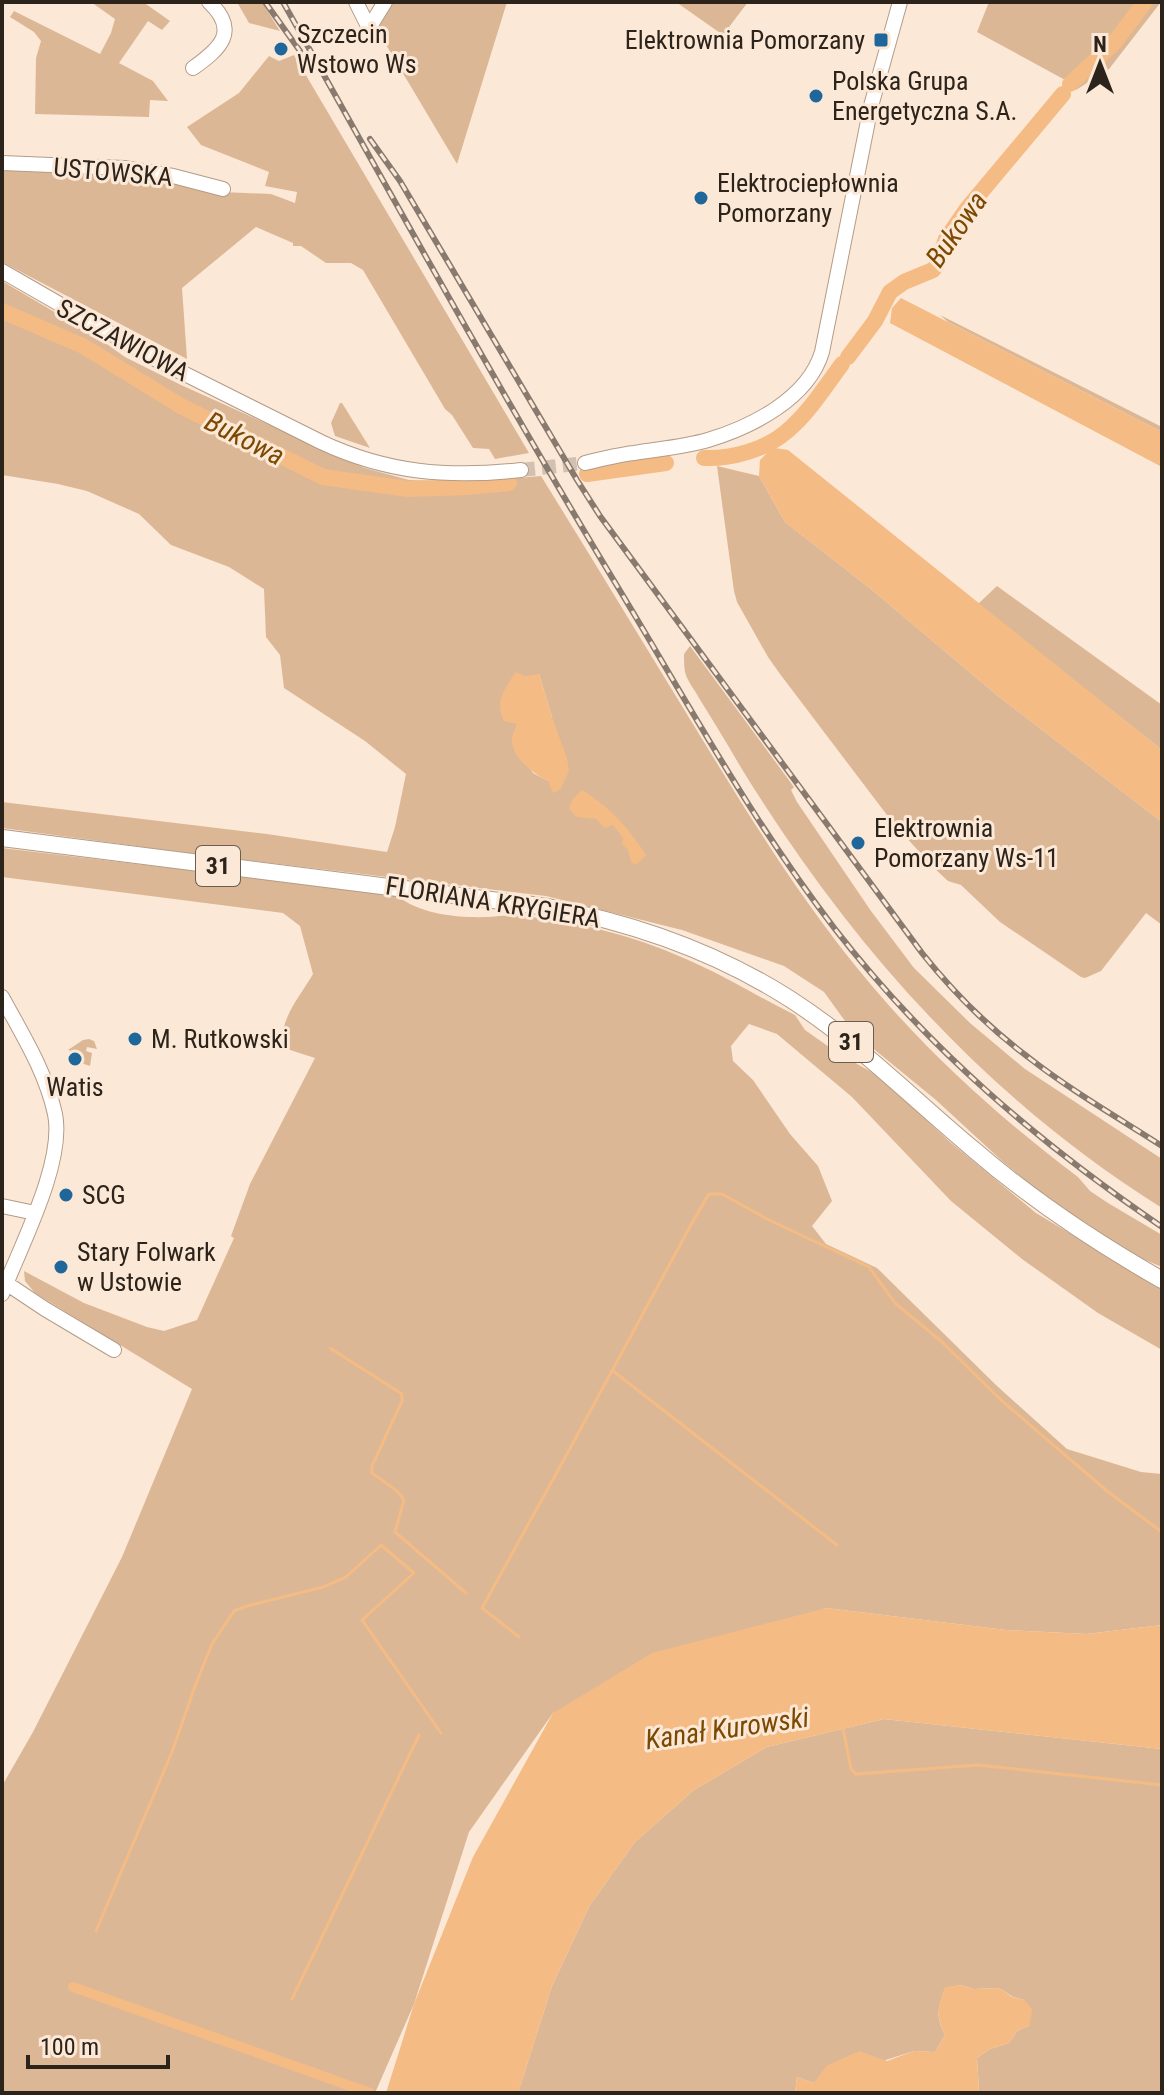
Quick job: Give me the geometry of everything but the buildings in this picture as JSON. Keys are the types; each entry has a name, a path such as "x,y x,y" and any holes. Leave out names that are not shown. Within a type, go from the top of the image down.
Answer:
{"main road":[{"name":"FLORIANA KRYGIERA","path":"2,838 490,899 559,909 634,927 706,955 764,984 801,1007 851,1042 974,1151 1036,1200 1162,1280"}],"street":[{"path":"193,68 210,57 223,41 224,24 209,2"},
{"path":"356,2 369,28 385,2"},
{"path":"585,463 697,443 722,435 776,408 812,376 822,352 871,106 900,2"},
{"name":"USTOWSKA","path":"2,163 140,170 223,189"},
{"name":"SZCZAWIOWA","path":"2,271 155,359 319,441 362,459 394,468 439,474 521,470"},
{"path":"2,997 42,1074 55,1115 57,1133 49,1175 4,1288 114,1350"},
{"path":"2,1206 35,1213"}],"shaded area":[{"path":"91,2 143,2 170,21 162,30 148,21 119,63 153,81 168,101 150,100 149,117 35,114 36,58 41,41 34,32 10,17 14,11 100,54 115,19"},
{"path":"237,2 262,2 280,31 249,23"},
{"path":"389,2 507,2 457,164 376,28"},
{"path":"676,2 748,2 723,35"},
{"path":"989,2 1161,2 1109,69 1076,90 1067,81 977,32"},
{"path":"294,55 529,453 495,459 489,449 473,448 445,409 363,270 351,263 326,263 301,246 293,246 293,243 256,227 182,288 187,359 2,262 2,169 138,175 222,192 271,194 295,203 297,192 265,186 269,172 201,145 187,127 239,93 269,56 279,61"},
{"path":"2,281 125,357 365,468 409,480 466,482 541,476 753,821 836,941 908,1026 990,1105 1078,1177 1090,1191 1162,1235 1162,1267 1101,1235 1031,1185 936,1100 853,1032 824,992 784,966 682,930 546,896 2,828 2,802 387,852 406,774 365,741 284,688 280,655 266,637 264,589 229,567 171,545 139,514 87,491 2,475","holes":["539,674 552,717 548,781 533,773 512,739"]},
{"path":"940,315 1162,427 1162,432 948,322"},
{"path":"340,403 370,448 335,436 331,423"},
{"path":"717,466 759,476 785,522 871,589 998,696 1162,822 1162,925 1146,913 1101,971 1081,977 1000,922 961,885 948,881 934,868 893,823 780,674 737,602"},
{"path":"997,586 1162,705 1162,750 978,604"},
{"path":"690,646 794,787 791,790 797,802 914,968 970,1023 1025,1069 1162,1159 1162,1208 1036,1117 925,1012 874,955 782,832 689,682 684,654"},
{"path":"2,848 396,895 417,907 453,916 520,916 588,927 676,955 795,1015 805,1030 877,1075 950,1142 1036,1213 1162,1289 1162,1350 1098,1313 1022,1259 951,1201 852,1097 777,1034 749,1024 731,1046 733,1061 753,1080 790,1134 818,1166 832,1201 812,1226 826,1244 877,1268 997,1386 1067,1449 1141,1472 1162,1474 1162,1625 1086,1634 1006,1630 826,1608 553,1713 469,1832 414,2004 375,2093 2,2093 2,1786 122,1557 192,1389 35,1293 25,1281 24,1271 84,1303 147,1327 164,1331 197,1320 234,1238 231,1236 250,1184 315,1058 284,1048 282,1039 286,1019 313,974 300,926 283,913 2,877"},
{"path":"89,1039 94,1041 97,1049 87,1047 86,1051 92,1053 90,1066 81,1063 82,1057 68,1050"},
{"path":"884,1719 1162,1749 1162,2093 975,2093 979,2091 977,2058 990,2049 1009,2043 1017,2031 1030,2025 1024,2000 999,1988 973,1989 961,1985 945,1988 939,2012 945,2035 935,2052 914,2051 814,2083 797,2077 795,2093 518,2093 552,1986 590,1905 635,1842 694,1790 767,1747"}],"water":[{"path":"901,298 1162,432 1162,467 890,323 892,308"},
{"path":"775,448 788,450 1162,750 1162,822 998,696 871,589 785,522 759,476 760,460"},
{"path":"516,672 525,676 539,674 567,758 569,770 561,789 553,793 548,781 531,770 517,755 512,740 517,724 504,721 501,714 502,695"},
{"path":"582,790 610,811 639,844 646,855 636,865 631,862 628,850 622,844 623,838 613,825 605,828 596,819 577,817 569,809 572,800"},
{"name":"Kanał Kurowski","path":"826,1608 1006,1630 1086,1634 1162,1625 1162,1749 884,1719 767,1747 694,1790 635,1842 590,1905 552,1986 518,2093 386,2093 414,2004 473,1857 553,1713 652,1653"},
{"path":"961,1985 973,1989 999,1988 1012,1997 1024,2000 1032,2009 1030,2025 1017,2031 1009,2043 990,2049 977,2058 979,2091 795,2093 797,2077 814,2083 826,2066 859,2051 887,2061 914,2051 935,2052 945,2035 939,2011 945,1987"}],"waterway":[{"name":"Bukowa","path":"1070,84 1114,43 1145,2"},
{"name":"Bukowa","path":"848,357 875,321 890,292 904,282 933,270 946,239 966,210 1063,94"},
{"name":"Bukowa","path":"2,311 83,346 181,406 323,477 408,489 509,483"},
{"name":"Bukowa","path":"704,458 747,452 778,438 809,409 842,364"},
{"name":"Bukowa","path":"587,474 666,463"},
{"path":"519,1637 482,1608 709,1194 722,1194 869,1267 895,1303 941,1341 1001,1400 1107,1491 1162,1532"},
{"path":"330,1348 402,1394 402,1401 372,1466 372,1473 404,1500 395,1532 466,1593"},
{"path":"613,1371 837,1545"},
{"path":"96,1931 172,1752 212,1644 234,1611 323,1587 346,1577 381,1545 414,1573 362,1620 441,1733"},
{"path":"843,1728 851,1769 856,1774 978,1765 1162,1785"},
{"path":"292,1999 419,1735"},
{"path":"73,1987 370,2093"}],"tunnel":[{"path":"521,470 585,463"}],"railway":[{"path":"265,2 300,51"},
{"path":"283,2 578,521 724,764 805,889 871,973 947,1054 1029,1127 1162,1227"},
{"path":"370,139 400,181 600,516 922,953 972,1008 1013,1046 1077,1092 1162,1146"}],"place":[{"name":"Elektrownia Pomorzany","path":"881,40"},
{"name":"Szczecin Wstowo Ws","path":"281,49"},
{"name":"Polska Grupa Energetyczna S.A.","path":"816,96"},
{"name":"Elektrociepłownia Pomorzany","path":"701,198"},
{"name":"Elektrownia Pomorzany Ws-11","path":"858,843"},
{"name":"M. Rutkowski","path":"135,1039"},
{"name":"Watis","path":"75,1059"},
{"name":"SCG","path":"66,1195"},
{"name":"Stary Folwark w Ustowie","path":"61,1267"}]}
